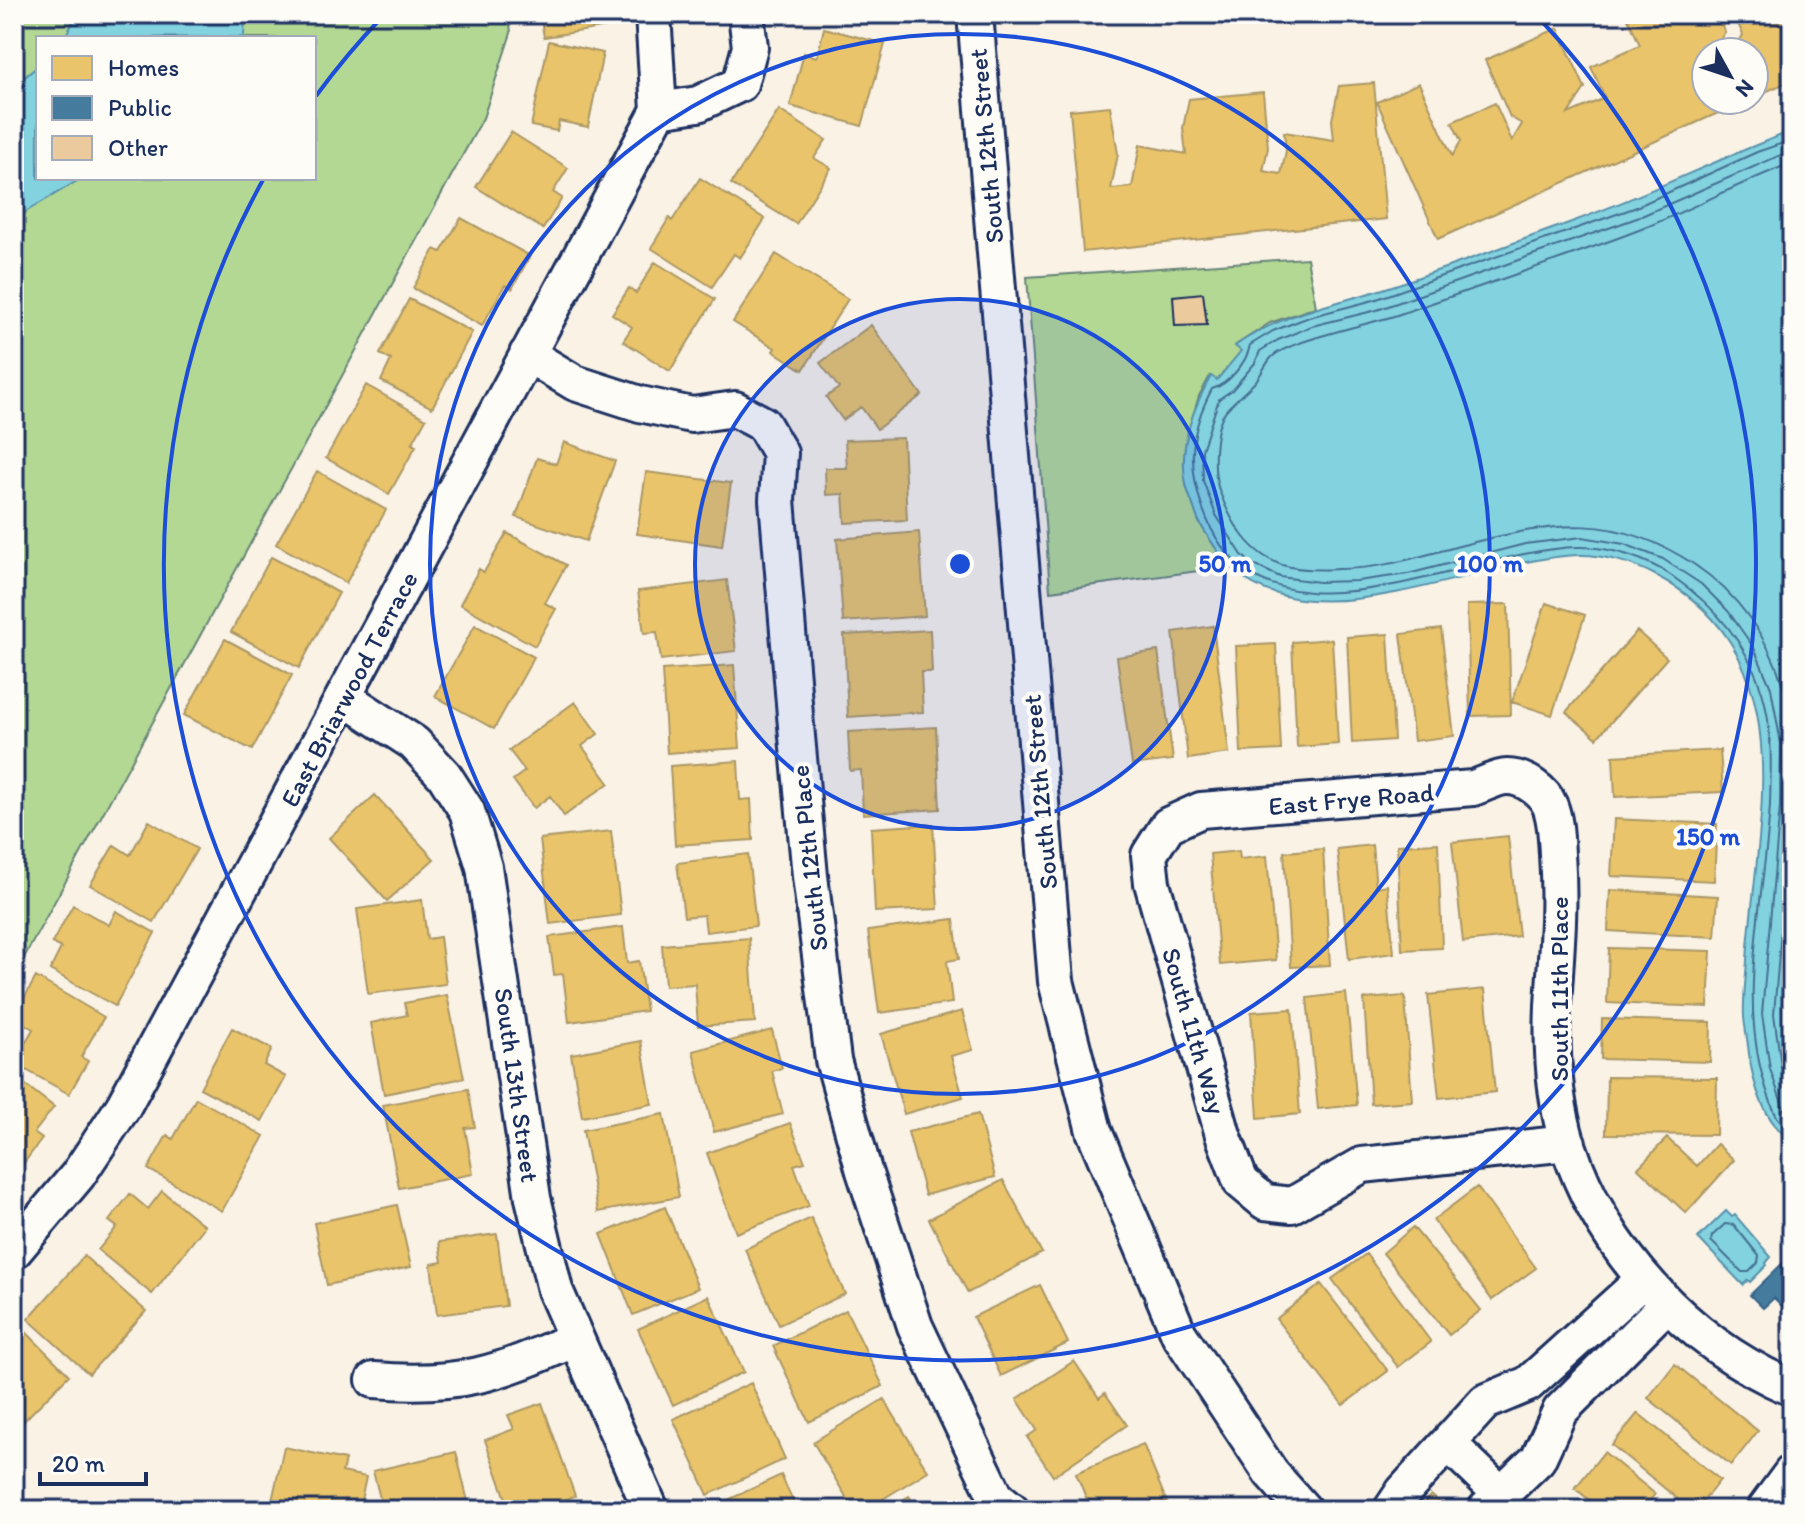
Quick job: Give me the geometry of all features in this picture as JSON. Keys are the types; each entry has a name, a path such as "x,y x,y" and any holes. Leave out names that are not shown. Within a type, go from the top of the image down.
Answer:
{"street":[{"path":"653,14 659,110 698,104 740,84 750,47 746,14"},
{"name":"South 12th Street","path":"975,14 1056,981 1094,1131 1179,1334 1271,1473 1304,1510"},
{"name":"East Briarwood Terrace","path":"14,1251 78,1175 123,1107 659,110"},
{"name":"South 12th Place","path":"527,354 575,383 640,404 692,415 735,409 763,424 780,453 777,500 796,729 810,876 833,1060 864,1171 915,1326 996,1497 1012,1510"},
{"name":"South 13th Street","path":"345,698 414,743 444,775 467,811 484,867 533,1198 555,1290 651,1510"},
{"name":"East Frye Road","path":"1168,825 1201,810 1473,788 1507,777 1534,785"},
{"name":"South 11th Place","path":"1534,785 1550,805 1556,831 1560,905 1553,1009 1555,1079 1568,1143 1587,1193 1617,1244 1667,1304 1740,1363 1792,1388"},
{"name":"South 11th Way","path":"1168,825 1149,855 1152,883 1223,1135 1241,1182 1265,1202 1292,1205 1362,1165 1568,1143"},
{"path":"1391,1510 1403,1492 1485,1402 1528,1384 1644,1279"},
{"path":"1448,1443 1493,1502 1538,1459 1560,1411 1667,1304"},
{"path":"374,1380 439,1383 480,1377 529,1360 575,1339"},
{"path":"1764,1510 1792,1472"}],"green space":[{"path":"14,14 509,14 511,33 483,118 14,976"},
{"path":"1307,258 1316,307 1270,323 1236,345 1242,351 1217,380 1210,376 1199,396 1191,422 1186,484 1199,522 1228,567 1050,591 1027,277"}],"water":[{"path":"78,14 245,14 244,36 65,36"},
{"path":"36,68 36,180 79,180 27,211 14,223 14,86"},
{"path":"1792,131 1792,1135 1783,1134 1776,1126 1760,1097 1751,1065 1744,1017 1762,800 1761,747 1753,697 1735,651 1704,610 1657,576 1619,561 1588,555 1536,560 1384,595 1334,600 1287,597 1247,580 1215,547 1200,523 1189,495 1184,456 1193,414 1211,376 1217,380 1241,351 1235,346 1267,327 1419,277 1595,213"},
{"path":"1726,1211 1732,1217 1735,1215 1771,1257 1750,1282 1748,1280 1743,1285 1698,1238"}],"building: Homes":[{"path":"540,14 606,14 608,27 544,37"},
{"path":"798,14 846,14 799,19"},
{"path":"1626,14 1717,14 1725,32 1723,36 1690,36 1690,116 1711,116 1438,239 1377,102 1419,83 1452,156 1461,141 1452,122 1495,103 1512,141 1522,124 1510,117 1485,60 1558,28 1585,88 1568,114 1605,98 1591,67 1640,45"},
{"path":"1734,14 1792,14 1792,80 1770,90 1770,36 1743,35"},
{"path":"824,28 885,44 862,126 790,106 804,53 817,57"},
{"path":"549,41 603,53 588,127 559,121 557,131 531,126"},
{"path":"1374,83 1386,219 1083,252 1070,110 1110,106 1118,154 1111,189 1132,187 1140,145 1186,154 1183,128 1189,99 1263,92 1268,148 1263,171 1281,174 1286,151 1284,132 1334,140 1332,120 1339,86"},
{"path":"779,110 826,140 814,158 831,168 796,224 731,184"},
{"path":"511,132 568,168 553,192 562,198 543,229 476,187"},
{"path":"700,178 765,219 740,258 734,254 712,287 651,248 669,218 672,221"},
{"path":"461,218 530,256 512,289 505,285 482,326 413,288 435,249 441,252"},
{"path":"776,254 848,299 803,370 733,322"},
{"path":"655,262 715,299 670,371 623,341 632,327 612,314 629,288 636,293"},
{"path":"409,299 472,332 432,408 381,381 391,360 380,354"},
{"path":"871,325 922,395 877,429 861,407 843,420 826,397 839,388 820,363"},
{"path":"366,385 426,419 412,444 416,446 389,494 326,458"},
{"path":"903,438 907,520 845,523 843,494 826,495 825,468 847,468 845,440"},
{"path":"564,442 615,461 586,541 516,517 537,458 556,464"},
{"path":"317,471 386,510 346,583 276,544"},
{"path":"646,472 731,483 722,546 637,534"},
{"path":"919,532 925,616 843,622 837,539"},
{"path":"507,533 566,565 545,603 556,609 535,646 460,604 479,569 484,572"},
{"path":"271,557 339,593 299,668 231,632"},
{"path":"727,580 736,651 661,660 657,632 644,633 638,591"},
{"path":"1546,603 1585,615 1552,715 1512,702"},
{"path":"1508,604 1511,715 1470,716 1467,605"},
{"path":"475,625 534,657 494,729 435,696"},
{"path":"1213,626 1229,753 1188,759 1173,632"},
{"path":"1441,629 1454,736 1414,741 1401,634"},
{"path":"930,630 932,672 921,672 923,712 848,717 844,635"},
{"path":"1637,631 1667,658 1597,738 1566,712"},
{"path":"1388,634 1394,740 1352,743 1347,637"},
{"path":"225,639 292,675 252,750 184,715"},
{"path":"1332,639 1338,744 1297,747 1292,642"},
{"path":"1276,644 1281,750 1241,752 1236,646"},
{"path":"1158,651 1173,760 1132,765 1117,657"},
{"path":"734,665 740,748 667,753 662,670"},
{"path":"575,702 598,734 582,746 609,783 564,816 550,796 534,808 513,780 525,771 509,750"},
{"path":"936,727 940,809 863,814 861,770 850,771 848,732"},
{"path":"1720,750 1723,792 1615,797 1613,756"},
{"path":"738,761 740,800 751,799 753,840 675,845 670,766"},
{"path":"375,795 434,859 387,901 329,838"},
{"path":"1614,819 1717,824 1714,881 1611,876"},
{"path":"149,821 197,849 154,922 90,885 114,845 130,855"},
{"path":"933,824 938,909 875,912 871,828"},
{"path":"611,831 621,915 550,924 540,839"},
{"path":"1508,836 1519,936 1463,942 1452,842"},
{"path":"1438,843 1442,948 1402,950 1397,845"},
{"path":"1372,845 1376,887 1387,885 1394,953 1349,959 1337,849"},
{"path":"1323,849 1330,965 1291,967 1284,852"},
{"path":"1239,851 1240,859 1267,856 1276,960 1220,965 1210,854"},
{"path":"748,854 756,926 706,932 704,915 684,917 677,863"},
{"path":"1610,890 1718,896 1715,937 1608,931"},
{"path":"422,900 427,939 440,937 446,984 368,994 357,909"},
{"path":"73,905 109,925 116,911 155,933 115,1006 50,970 61,948 52,943"},
{"path":"954,919 959,959 947,961 952,1003 879,1013 868,931"},
{"path":"623,927 627,963 639,961 646,1011 569,1022 563,974 554,975 549,937"},
{"path":"749,938 755,1022 698,1026 695,984 665,986 662,945"},
{"path":"1609,948 1711,951 1708,1007 1607,1003"},
{"path":"36,977 104,1017 81,1057 88,1061 69,1094 14,1063 33,1029 14,1016"},
{"path":"1485,989 1495,1092 1439,1098 1428,995"},
{"path":"1346,993 1357,1105 1318,1109 1307,998"},
{"path":"447,995 464,1078 384,1094 371,1023 407,1015 404,1003"},
{"path":"1405,996 1412,1101 1371,1104 1364,999"},
{"path":"1292,1009 1300,1114 1258,1118 1251,1012"},
{"path":"962,1011 973,1050 951,1056 963,1097 904,1114 881,1034"},
{"path":"1602,1019 1711,1022 1710,1062 1601,1059"},
{"path":"232,1028 272,1049 264,1065 286,1077 262,1121 200,1088"},
{"path":"772,1030 782,1068 772,1071 783,1114 714,1132 693,1051"},
{"path":"641,1041 652,1104 582,1117 571,1054"},
{"path":"14,1076 54,1107 34,1133 42,1139 14,1176"},
{"path":"1607,1077 1717,1078 1716,1135 1606,1134"},
{"path":"468,1089 475,1127 465,1128 473,1174 399,1188 383,1105"},
{"path":"196,1098 264,1136 222,1211 148,1169 167,1135 173,1139"},
{"path":"664,1114 679,1197 598,1212 583,1130"},
{"path":"978,1114 995,1177 925,1195 908,1132"},
{"path":"790,1123 805,1162 794,1165 809,1206 736,1233 707,1153"},
{"path":"1667,1138 1697,1166 1717,1144 1734,1160 1686,1213 1638,1168"},
{"path":"1003,1180 1042,1253 968,1293 929,1219"},
{"path":"1477,1187 1536,1268 1492,1300 1433,1220"},
{"path":"162,1191 205,1226 152,1294 98,1250 117,1227 109,1221 130,1194 148,1209"},
{"path":"397,1205 411,1267 327,1285 314,1223"},
{"path":"665,1207 698,1288 633,1315 601,1234"},
{"path":"811,1218 845,1294 779,1325 745,1249"},
{"path":"1413,1227 1481,1310 1449,1335 1383,1253"},
{"path":"497,1234 506,1306 437,1315 431,1264 442,1262 439,1242"},
{"path":"1366,1254 1431,1342 1398,1367 1332,1279"},
{"path":"84,1256 146,1311 89,1374 28,1319"},
{"path":"1321,1284 1388,1371 1343,1405 1276,1319"},
{"path":"1040,1285 1068,1343 1001,1376 973,1317"},
{"path":"708,1296 744,1372 673,1405 638,1329"},
{"path":"846,1310 883,1386 809,1422 773,1346"},
{"path":"17,1323 69,1375 14,1431 14,1325"},
{"path":"1074,1361 1099,1398 1105,1393 1127,1425 1053,1476 1027,1437 1037,1430 1017,1399"},
{"path":"1675,1364 1758,1431 1731,1465 1648,1398"},
{"path":"751,1383 785,1459 708,1495 673,1419"},
{"path":"884,1399 928,1471 865,1510 854,1510 813,1442"},
{"path":"542,1403 575,1496 537,1510 510,1510 485,1440 514,1429 508,1415"},
{"path":"1638,1413 1720,1480 1696,1510 1691,1510 1612,1445"},
{"path":"1143,1444 1170,1510 1091,1510 1076,1473"},
{"path":"284,1447 345,1460 342,1472 366,1477 359,1510 270,1510"},
{"path":"456,1452 470,1510 383,1510 373,1471"},
{"path":"1604,1452 1655,1494 1648,1503 1656,1510 1601,1510 1575,1488"},
{"path":"781,1475 797,1510 717,1510 715,1506"},
{"path":"1431,1495 1446,1508 1444,1510 1418,1509"},
{"path":"909,1496 918,1510 886,1510"},
{"path":"1565,1500 1578,1510 1557,1510"}],"building: Public":[{"path":"1789,1257 1792,1260 1792,1306 1787,1311 1774,1298 1763,1308 1750,1295"}],"building: Other":[{"path":"1203,293 1207,325 1175,326 1173,296"}]}
